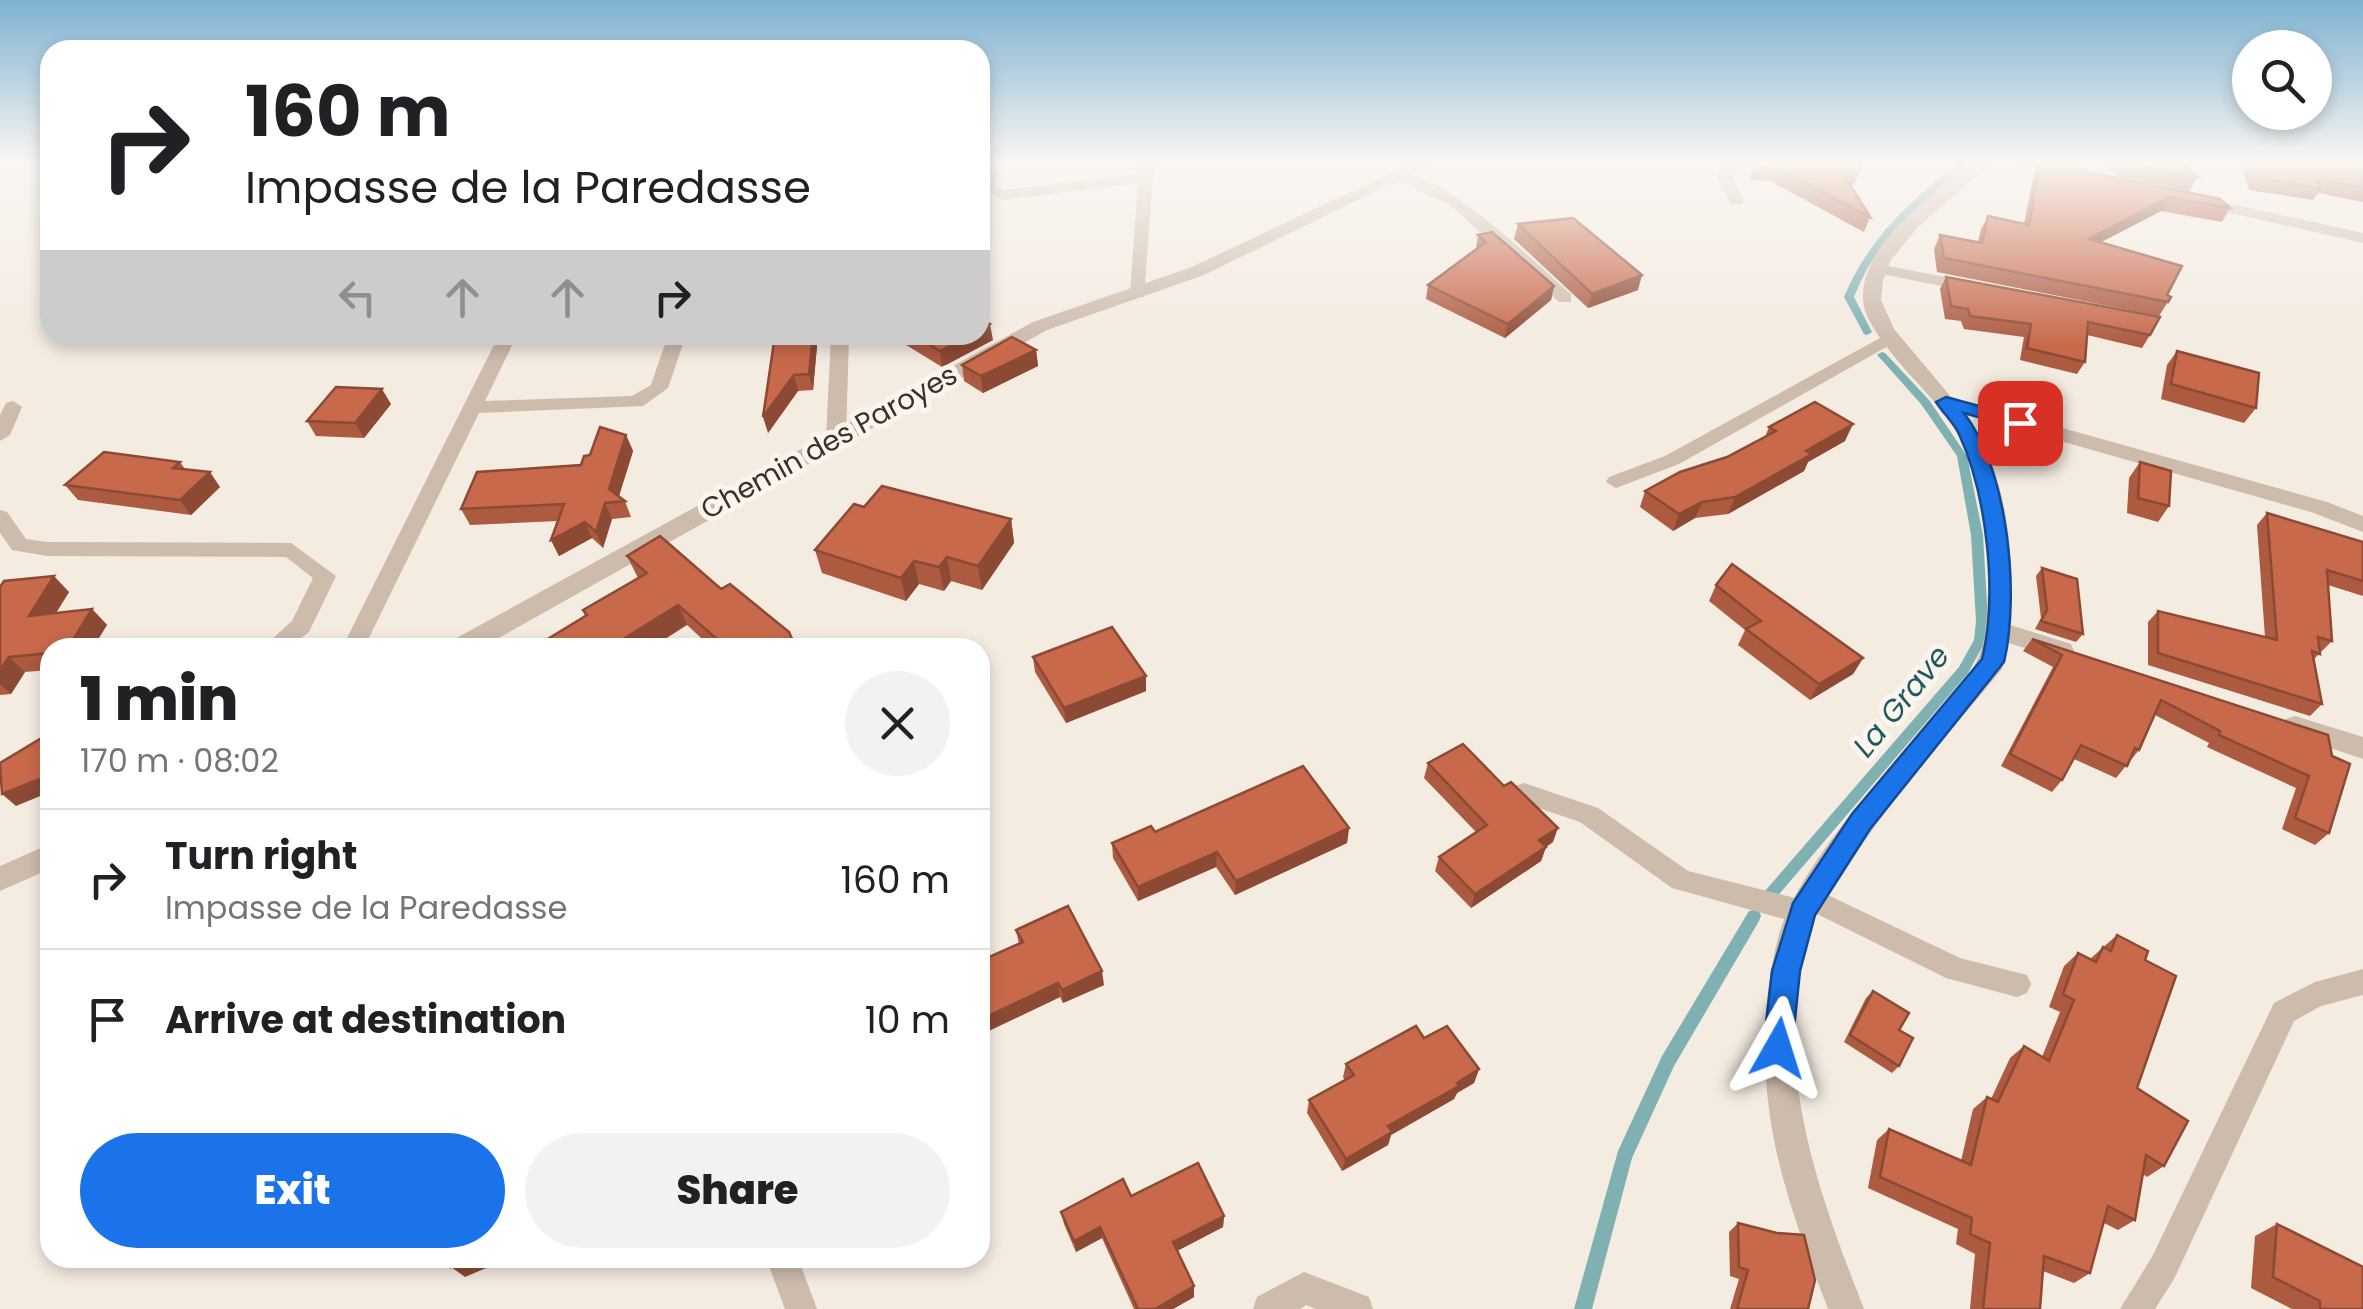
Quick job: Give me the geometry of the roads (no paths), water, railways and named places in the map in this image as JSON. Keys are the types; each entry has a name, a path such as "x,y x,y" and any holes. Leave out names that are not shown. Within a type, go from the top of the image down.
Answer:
{"street":[{"name":"Chemin des Paroyes","path":"478,638 1040,326 1198,272 1301,223"},
{"path":"1846,1309 1808,1211 1784,1118 1778,1048 1786,971 1807,905 1861,822 1993,662 2000,631 2002,582 1992,511 1968,432 1891,337 1872,299 1877,269 1892,245 1914,223"},
{"path":"1946,402 2319,506 2363,524"},
{"path":"2000,631 2091,660"},
{"path":"2272,719 2363,748"},
{"path":"0,879 40,861"}],"lane":[{"path":"1138,294 1143,223"},
{"path":"1479,223 1565,298"},
{"path":"2295,223 2363,238"},
{"path":"1877,269 1999,292"},
{"path":"1616,482 1672,460 1891,337"},
{"path":"358,638 503,345"},
{"path":"475,407 636,402 660,388 674,345"},
{"path":"836,438 840,345"},
{"path":"0,434 13,407"},
{"path":"0,517 18,545 47,549 292,550 325,576 301,626 286,638"},
{"path":"1524,793 1589,815 1682,880 1807,905 1956,968 2017,984"},
{"path":"2136,1309 2163,1268 2284,1012 2315,995 2363,982"},
{"path":"786,1268 801,1309"},
{"path":"1269,1309 1304,1288 1356,1309"}],"waterway":[{"name":"La Grave","path":"1867,332 1849,297 1869,257 1895,223"},
{"name":"La Grave","path":"1770,895 1964,670 1980,640 1977,535 1962,456 1925,402 1882,355"},
{"name":"La Grave","path":"1583,1309 1624,1157 1668,1061 1754,916"}]}
